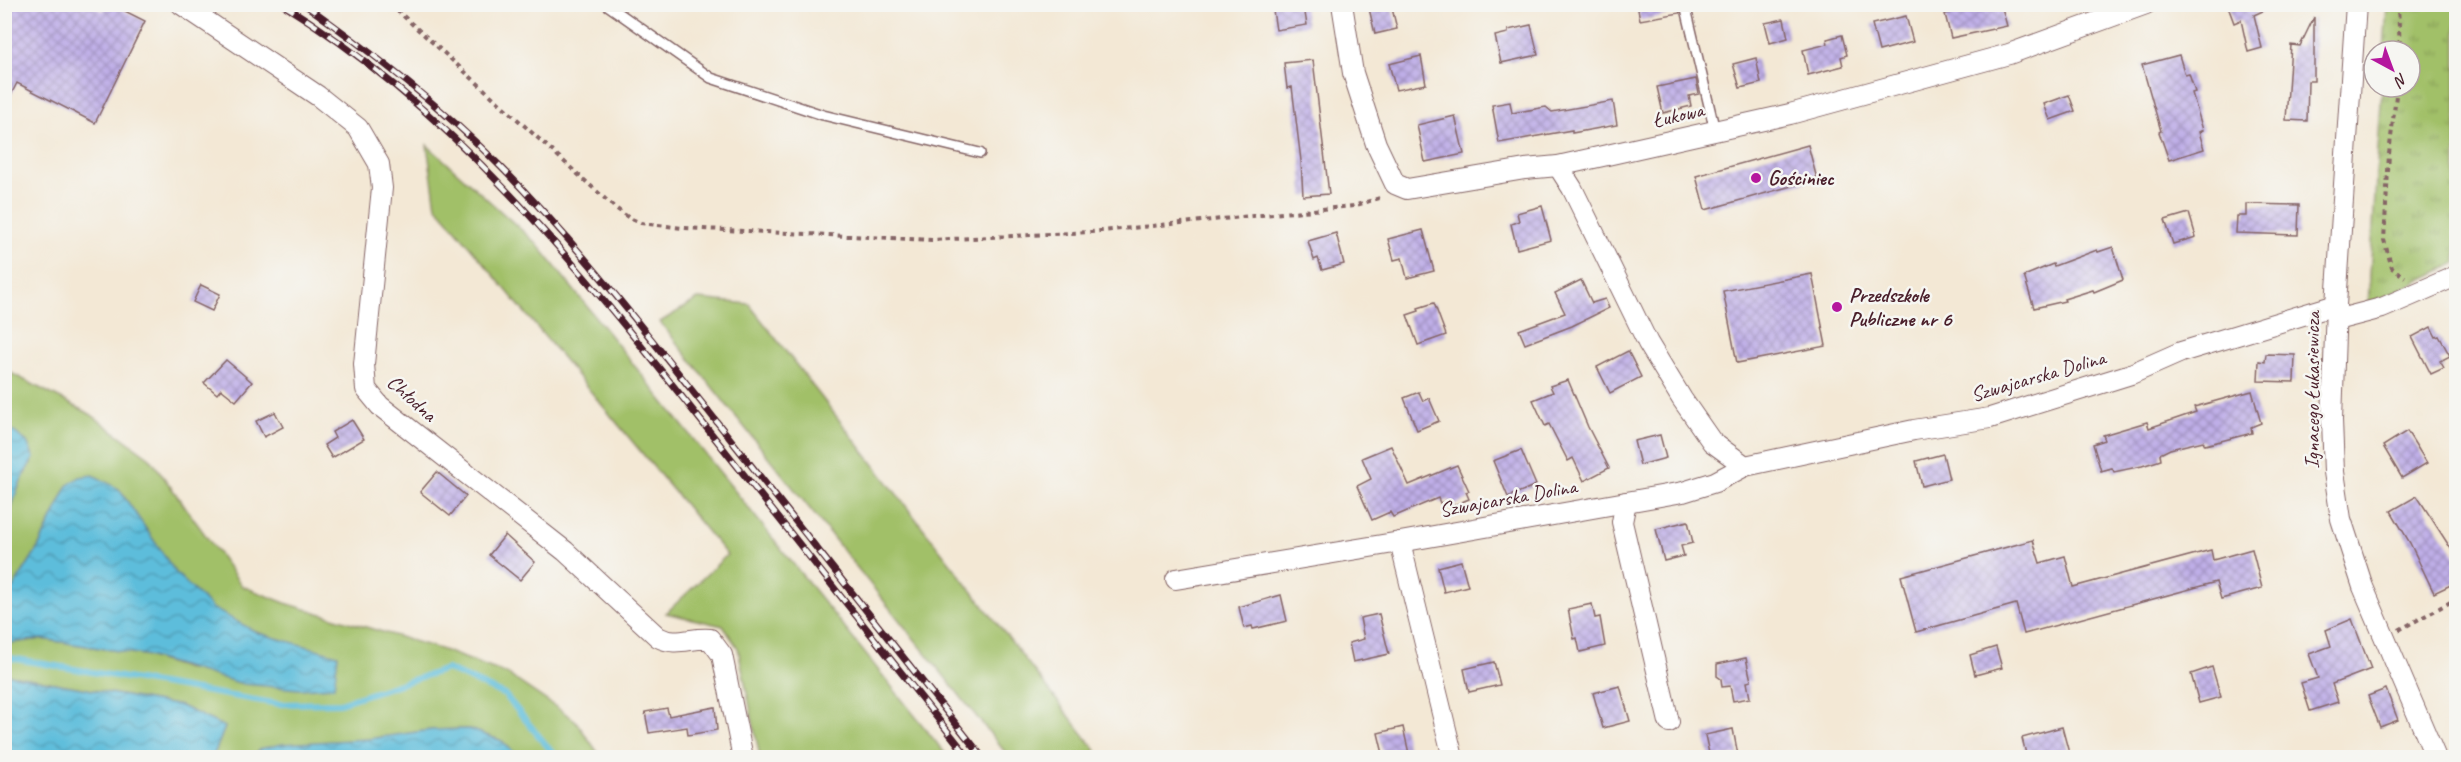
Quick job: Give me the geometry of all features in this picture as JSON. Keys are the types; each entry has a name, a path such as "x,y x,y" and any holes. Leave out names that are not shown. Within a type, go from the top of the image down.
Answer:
{"street":[{"name":"Chłodna","path":"182,4 318,96 358,128 379,164 382,188 364,364 366,389 380,406 411,432 565,551 658,637 668,643 700,638 710,639 722,655 743,758"},
{"path":"1342,4 1353,74 1376,144 1395,184 1407,189"},
{"name":"Ignacego Łukasiewicza","path":"2356,4 2336,313 2332,420 2334,472 2341,519 2363,587 2436,758"},
{"name":"Łukowa","path":"1407,189 1525,169 1558,166 1790,114 2008,54 2138,6"},
{"path":"1558,166 1572,188 1648,343 1682,399 1712,442 1745,466"},
{"name":"Szwajcarska Dolina","path":"1176,579 1683,492 1715,482 1745,466 1914,430 1990,418 2131,374 2181,352 2336,313 2382,308 2457,276"},
{"path":"1626,502 1622,522 1669,722"},
{"path":"1400,542 1453,758"}],"lane":[{"path":"606,4 711,78 823,115 980,153"},
{"path":"1685,4 1715,131"}],"path":[{"path":"390,4 613,206 629,218 641,223 683,228 932,240 1091,232 1353,206 1407,189"},
{"path":"2398,4 2399,39"},
{"path":"2396,99 2389,154 2384,240 2392,268 2403,278 2414,277"},
{"path":"2386,638 2457,599"}],"green space":[{"path":"2387,5 2456,5 2456,263 2368,305 2381,99 2422,99 2422,39 2385,39"},
{"path":"427,145 537,244 948,757 760,757 738,648 723,626 666,613 727,555 436,206"},
{"path":"698,299 749,304 1101,757 1009,757 660,322"},
{"path":"5,370 90,414 150,458 242,586 285,603 440,649 507,674 575,720 601,757 518,757 502,741 469,729 431,730 368,739 260,749 252,757 213,757 225,727 181,706 5,674 5,641 11,643 42,639 144,655 187,669 337,655 257,632 212,609 172,569 119,489 68,485 38,548 5,601 6,545 11,510 16,493 34,458 27,442 5,425"}],"water":[{"path":"5,425 27,442 34,458 15,497 5,539"},
{"path":"93,475 119,489 176,573 212,608 258,633 338,655 334,687 299,689 243,684 144,655 42,639 11,643 5,641 6,599 38,548 68,485 80,477"},
{"path":"4,674 181,706 225,727 213,757 5,757"},
{"path":"469,729 502,741 518,757 252,757 260,749 282,744 368,739 431,730"}],"building":[{"path":"4,4 90,4 103,11 107,4 111,4 145,21 95,123 17,83 4,108"},
{"path":"1272,4 1300,4 1304,7 1307,25 1276,30"},
{"path":"1368,4 1391,4 1397,29 1375,34"},
{"path":"1637,4 1678,4 1680,13 1640,20"},
{"path":"1984,4 2001,4 2007,26 1951,38 1945,14"},
{"path":"2227,4 2278,4 2254,15 2262,48 2248,52 2241,20 2234,23"},
{"path":"1906,16 1913,42 1879,51 1872,24"},
{"path":"2314,17 2314,81 2308,81 2307,121 2286,120 2291,45 2300,46"},
{"path":"1784,19 1788,38 1770,43 1765,23"},
{"path":"1531,25 1538,55 1501,63 1495,36 1508,33 1508,30"},
{"path":"1842,35 1847,55 1841,57 1843,66 1808,75 1803,50 1828,44 1827,39"},
{"path":"2179,55 2185,75 2189,74 2195,92 2192,93 2203,130 2199,132 2204,149 2169,160 2159,132 2161,131 2142,65"},
{"path":"1421,56 1426,84 1396,90 1389,64"},
{"path":"1756,58 1761,83 1740,88 1733,64"},
{"path":"1313,60 1329,194 1303,196 1292,87 1287,88 1284,63"},
{"path":"1696,79 1699,94 1689,96 1691,106 1663,113 1657,87"},
{"path":"2069,95 2075,111 2050,120 2044,104"},
{"path":"1613,101 1617,125 1572,133 1572,130 1499,143 1492,105 1510,102 1512,113 1546,107 1552,112"},
{"path":"1455,116 1464,154 1425,162 1417,125"},
{"name":"Gościniec","path":"1808,145 1817,179 1705,210 1696,176"},
{"path":"2246,204 2299,205 2298,235 2236,233 2237,216 2246,216"},
{"path":"1542,206 1551,240 1517,249 1511,224 1519,221 1517,213"},
{"path":"2189,213 2196,237 2173,244 2165,220"},
{"path":"1423,230 1434,271 1407,278 1402,258 1394,260 1388,239"},
{"path":"1336,233 1344,264 1322,270 1318,258 1314,260 1308,241"},
{"path":"2113,247 2123,280 2094,292 2093,290 2064,299 2065,301 2034,308 2024,276 2053,264 2054,266 2097,250 2098,252"},
{"path":"1812,274 1826,346 1737,363 1723,291"},
{"path":"1581,280 1592,303 1605,299 1609,308 1572,326 1525,344 1519,330 1565,313 1555,293"},
{"path":"201,285 220,294 212,311 193,302"},
{"path":"1434,303 1446,335 1418,345 1407,315 1419,311 1418,308"},
{"path":"2431,327 2450,356 2440,361 2444,368 2431,374 2412,337"},
{"path":"1628,351 1641,377 1610,393 1597,367"},
{"path":"2266,354 2295,355 2294,382 2258,381 2259,361 2265,362"},
{"path":"226,360 252,382 236,401 221,389 217,394 204,383"},
{"path":"1568,380 1609,468 1584,481 1573,458 1568,461 1549,424 1545,426 1533,400 1553,392 1550,386"},
{"path":"2252,391 2261,423 2251,427 2252,433 2205,445 2203,441 2170,449 2160,454 2161,460 2142,466 2114,472 2112,468 2101,471 2093,444 2105,440 2103,435 2147,422 2149,428 2196,412 2194,407"},
{"path":"1419,392 1423,401 1429,398 1439,421 1417,430 1404,398"},
{"path":"275,412 283,427 264,437 256,421"},
{"path":"352,420 364,439 332,458 324,445 335,438 332,432"},
{"path":"2407,431 2427,463 2402,478 2383,446"},
{"path":"1660,435 1666,458 1640,465 1634,441"},
{"path":"1391,446 1409,485 1457,465 1469,491 1466,492 1469,499 1452,506 1449,500 1440,503 1438,498 1393,517 1390,512 1372,520 1357,486 1371,479 1362,458"},
{"path":"1521,450 1536,485 1508,497 1493,461"},
{"path":"1943,454 1949,479 1922,486 1916,461"},
{"path":"437,472 466,496 450,516 420,492"},
{"path":"2417,496 2457,558 2457,582 2434,593 2410,543 2391,511"},
{"path":"1688,521 1693,543 1681,546 1684,556 1664,561 1656,529"},
{"path":"505,535 535,562 520,580 489,555"},
{"path":"2033,540 2040,563 2065,556 2073,587 2211,550 2213,560 2252,549 2262,588 2221,599 2216,582 2024,634 2016,604 1916,632 1901,576"},
{"path":"1461,561 1468,586 1444,592 1438,567"},
{"path":"1281,595 1287,621 1253,629 1252,626 1244,628 1239,607"},
{"path":"1592,604 1595,618 1600,617 1605,646 1580,652 1577,638 1574,639 1568,609"},
{"path":"1379,614 1389,654 1353,662 1349,643 1364,639 1360,618"},
{"path":"2352,619 2371,669 2332,684 2338,702 2310,711 2301,683 2318,678 2309,654 2331,646 2326,630"},
{"path":"1996,647 2002,668 1975,675 1970,655"},
{"path":"1746,658 1751,681 1747,682 1750,698 1733,701 1730,686 1722,687 1721,679 1717,676 1717,664"},
{"path":"1494,662 1500,685 1469,692 1464,669"},
{"path":"2212,667 2221,697 2199,703 2191,674"},
{"path":"1620,686 1630,721 1603,728 1593,693"},
{"path":"2386,689 2398,720 2380,727 2368,696"},
{"path":"715,707 717,730 688,735 687,727 649,733 645,712 667,708 669,716"},
{"path":"1403,727 1410,758 1384,758 1378,733"},
{"path":"2062,727 2069,753 2053,758 2027,758 2022,738"},
{"path":"1733,729 1738,755 1710,758 1705,735"}],"waterway":[{"path":"4,657 279,704 340,703 447,669 505,695 557,758"}],"railway":[{"path":"282,4 345,46 404,93 459,143 512,197 612,310 969,758"},
{"path":"304,4 381,61 455,123 501,167 563,233 650,338 983,758"}],"place":[{"name":"Gościniec","path":"1756,178"},
{"name":"Przedszkole Publiczne nr 6","path":"1837,307"}]}
